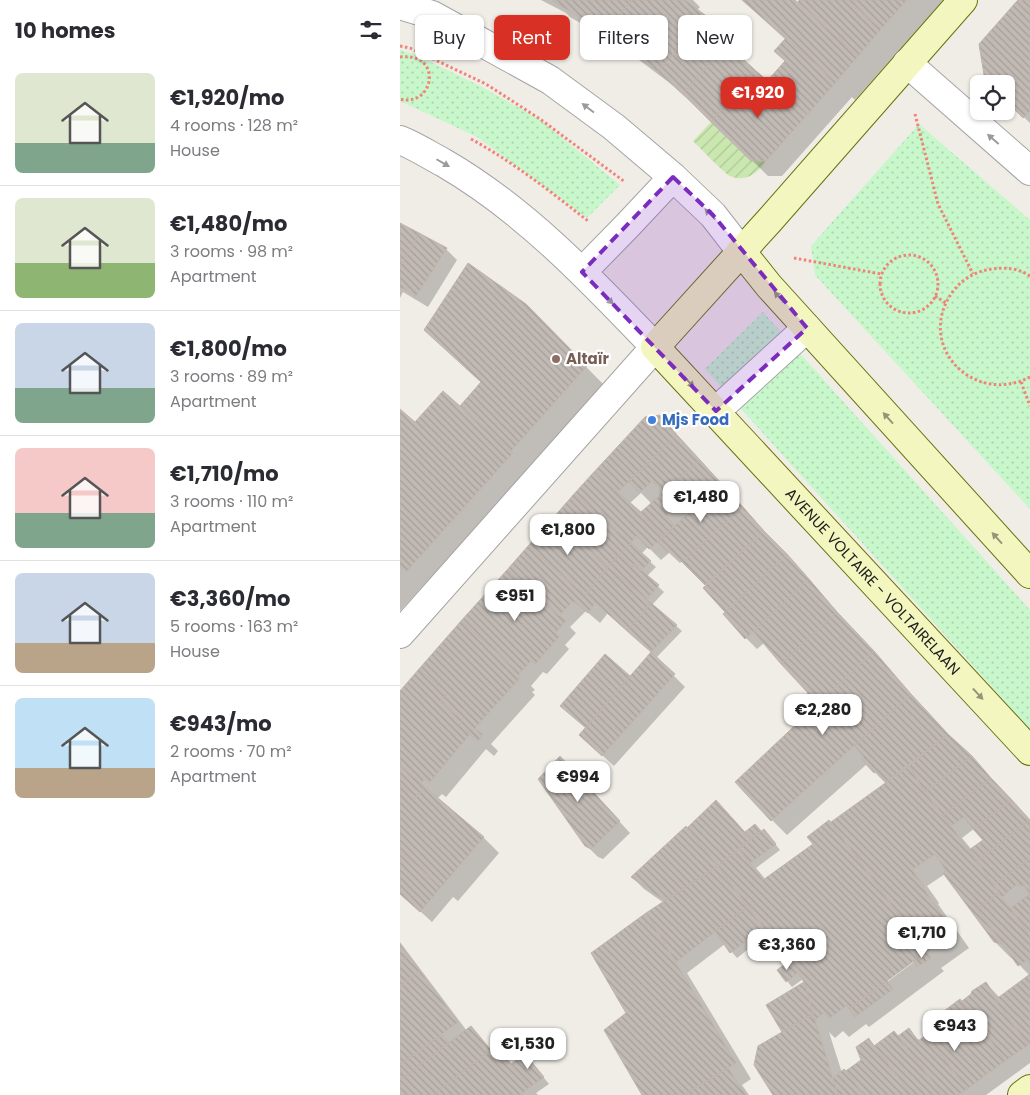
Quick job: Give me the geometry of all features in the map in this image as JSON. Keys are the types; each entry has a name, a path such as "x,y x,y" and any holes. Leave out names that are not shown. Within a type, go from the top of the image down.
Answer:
{"street":[{"path":"400,634 963,0"},
{"path":"400,5 432,15 550,80 614,127 673,177 713,215 769,286 1030,574"},
{"path":"907,63 1030,171"},
{"name":"AVENUE VOLTAIRE - VOLTAIRELAAN","path":"400,140 460,173 507,204 582,272 716,411 1030,751"},
{"path":"582,272 673,177"},
{"path":"716,411 807,328"},
{"path":"1022,1095 1030,1089"}],"path":[{"path":"400,46 415,51"},
{"path":"400,57 415,58"},
{"path":"400,99 414,99 424,93 430,83 429,71 420,60"},
{"path":"435,60 494,89 540,119 630,186"},
{"path":"918,108 915,112 938,204 973,274"},
{"path":"905,254 917,256 928,261 936,271 939,283 930,304 920,311 909,313 898,311 888,305 882,295 881,274 895,258 905,254"},
{"path":"794,258 881,274"},
{"path":"1030,276 1012,269 996,268 973,274 957,286 946,303 942,311 940,326 943,344 951,361 964,374 980,383 999,386 1021,382 1030,377"},
{"path":"935,296 946,303"},
{"path":"1021,382 1030,406"}],"highlighted area":[{"path":"673,177 713,215 807,328 716,411 582,272"}],"green space":[{"path":"400,50 415,55 415,60 426,60 480,86 539,119 620,185 587,218 477,137 400,101"},
{"path":"711,122 751,161 766,161 751,176 736,178 727,174 693,141"},
{"path":"919,124 1030,220 1030,509 815,275 811,246"},
{"path":"763,312 1030,610 1030,729 705,369"}],"building":[{"path":"631,0 620,15 580,15 580,18 553,1"},
{"path":"631,0 685,0 705,15 678,15 678,48 668,60 668,15 620,15"},
{"path":"742,0 795,0 858,56 836,82"},
{"path":"799,0 848,0 881,29 858,56 798,2"},
{"path":"848,0 907,0 881,29"},
{"path":"1030,0 1030,13 1017,1"},
{"path":"1017,1 1030,13 1030,111 1023,118 1015,110 1015,75 984,75 979,44"},
{"path":"786,38 836,82 807,115 768,80 785,61 774,51"},
{"path":"678,48 678,60 713,60 683,94 658,72"},
{"path":"642,60 668,60 658,72"},
{"path":"713,60 744,60 755,70 711,122 683,94"},
{"path":"755,70 807,115 766,161 751,161 711,122"},
{"path":"400,223 419,233 400,267"},
{"path":"419,233 447,248 416,296 400,287 400,267"},
{"path":"468,263 526,304 587,366 511,451 460,406 481,382 424,330"},
{"path":"443,391 513,453 406,572 400,566 400,409 415,422"},
{"path":"660,415 677,435 618,492 594,472 645,417"},
{"path":"677,435 700,460 664,492 652,481 639,493 629,482"},
{"path":"700,460 721,483 688,514 679,504 666,516 675,526 663,537 641,512"},
{"path":"594,472 641,512 663,537 649,549 636,536 631,543 574,494"},
{"path":"721,483 743,507 682,562 671,550 668,553 657,542"},
{"path":"574,494 631,543 608,567 553,518"},
{"path":"743,507 764,531 705,585 682,562"},
{"path":"553,518 608,567 585,595 528,546"},
{"path":"764,531 787,554 725,612 703,588"},
{"path":"631,543 651,561 641,571 634,564 632,567 619,555"},
{"path":"528,546 595,603 588,613 573,601 559,616 507,570"},
{"path":"787,554 809,579 745,639 723,614"},
{"path":"619,555 632,567 634,564 659,585 647,599 608,567"},
{"path":"608,567 651,603 627,631 586,594"},
{"path":"507,570 566,621 555,633 559,637 535,664 531,661 520,673 461,621"},
{"path":"809,579 837,612 781,664 753,631"},
{"path":"651,603 677,625 651,652 627,631"},
{"path":"837,612 874,651 810,712 799,701 808,693 781,664"},
{"path":"461,621 520,673 518,676 520,678 475,728 483,735 478,741 459,725 462,720 440,701 447,693 419,669"},
{"path":"874,651 911,694 771,821 735,782"},
{"path":"651,652 675,674 602,756 579,735"},
{"path":"605,654 630,676 586,728 560,706"},
{"path":"419,669 447,693 440,701 462,720 459,725 470,734 430,782 425,779 421,783 400,765 400,691"},
{"path":"911,694 948,734 886,782 877,771 874,773 861,759 864,757 854,746"},
{"path":"948,734 972,756 925,792 909,766"},
{"path":"560,756 620,821 591,849 585,846 538,779"},
{"path":"972,756 991,778 943,815 925,792"},
{"path":"400,765 425,787 416,797 400,784"},
{"path":"909,766 918,778 916,780 999,893 977,909 1003,944 994,942 943,873 946,871 935,854 912,870 954,932 926,952 831,822"},
{"path":"991,778 1012,800 973,829 964,817 951,826 943,815"},
{"path":"400,784 416,797 425,787 484,837 441,887 400,851"},
{"path":"716,800 751,839 718,866 687,828"},
{"path":"1012,800 1030,820 977,861 969,850 983,840 973,829"},
{"path":"829,820 926,952 849,1009 847,1005 829,1019 825,1012 815,1020 804,982 718,866 739,849 763,880 813,844 807,837"},
{"path":"1030,820 1030,858 994,885 977,861"},
{"path":"755,824 761,831 751,839 745,832"},
{"path":"686,826 718,866 665,901 631,877"},
{"path":"764,829 776,844 750,863 739,849"},
{"path":"400,851 441,887 420,912 400,894"},
{"path":"1030,858 1030,894 1024,886 1016,885 1002,897 994,885"},
{"path":"718,866 747,907 676,962 646,913"},
{"path":"999,893 1030,936 1030,965 1027,960 1018,966 977,909"},
{"path":"1030,894 1030,931 1028,933 1010,908"},
{"path":"747,907 764,928 730,953 715,931"},
{"path":"646,913 736,1063 684,1095 642,1095 604,1030 626,1013 591,953"},
{"path":"400,944 409,956 400,962"},
{"path":"926,952 931,958 917,967 913,961"},
{"path":"409,956 420,971 400,986 400,962"},
{"path":"789,961 797,973 786,982 777,970"},
{"path":"420,971 458,1022 400,1065 400,986"},
{"path":"1030,974 1030,1043 1028,1045 995,1000"},
{"path":"887,981 893,989 874,1003 868,994"},
{"path":"804,982 813,1014 782,1032 766,1005"},
{"path":"986,982 997,999 995,1000 1028,1045 1005,1061 962,1001 972,991"},
{"path":"868,994 874,1003 855,1017 849,1009"},
{"path":"960,999 1005,1061 987,1074 940,1014"},
{"path":"813,1014 838,1095 773,1095 754,1065 758,1046"},
{"path":"943,1016 987,1074 967,1089 923,1030"},
{"path":"471,1026 491,1050 433,1095 400,1095 400,1080"},
{"path":"909,1028 918,1041 926,1035 967,1089 958,1095 943,1095 898,1036"},
{"path":"894,1031 943,1095 912,1095 874,1046"},
{"path":"442,1034 449,1043 400,1080 400,1065"},
{"path":"869,1038 912,1095 864,1095 846,1071 861,1060 856,1047"},
{"path":"496,1046 530,1087 520,1095 433,1095"},
{"path":"525,1054 544,1077 530,1087 511,1064"},
{"path":"728,1068 746,1095 684,1095"},
{"path":"844,1069 864,1095 838,1095 833,1078"}],"place":[{"name":"Altaïr","path":"556,359"},
{"name":"Mjs Food","path":"652,420"}]}
